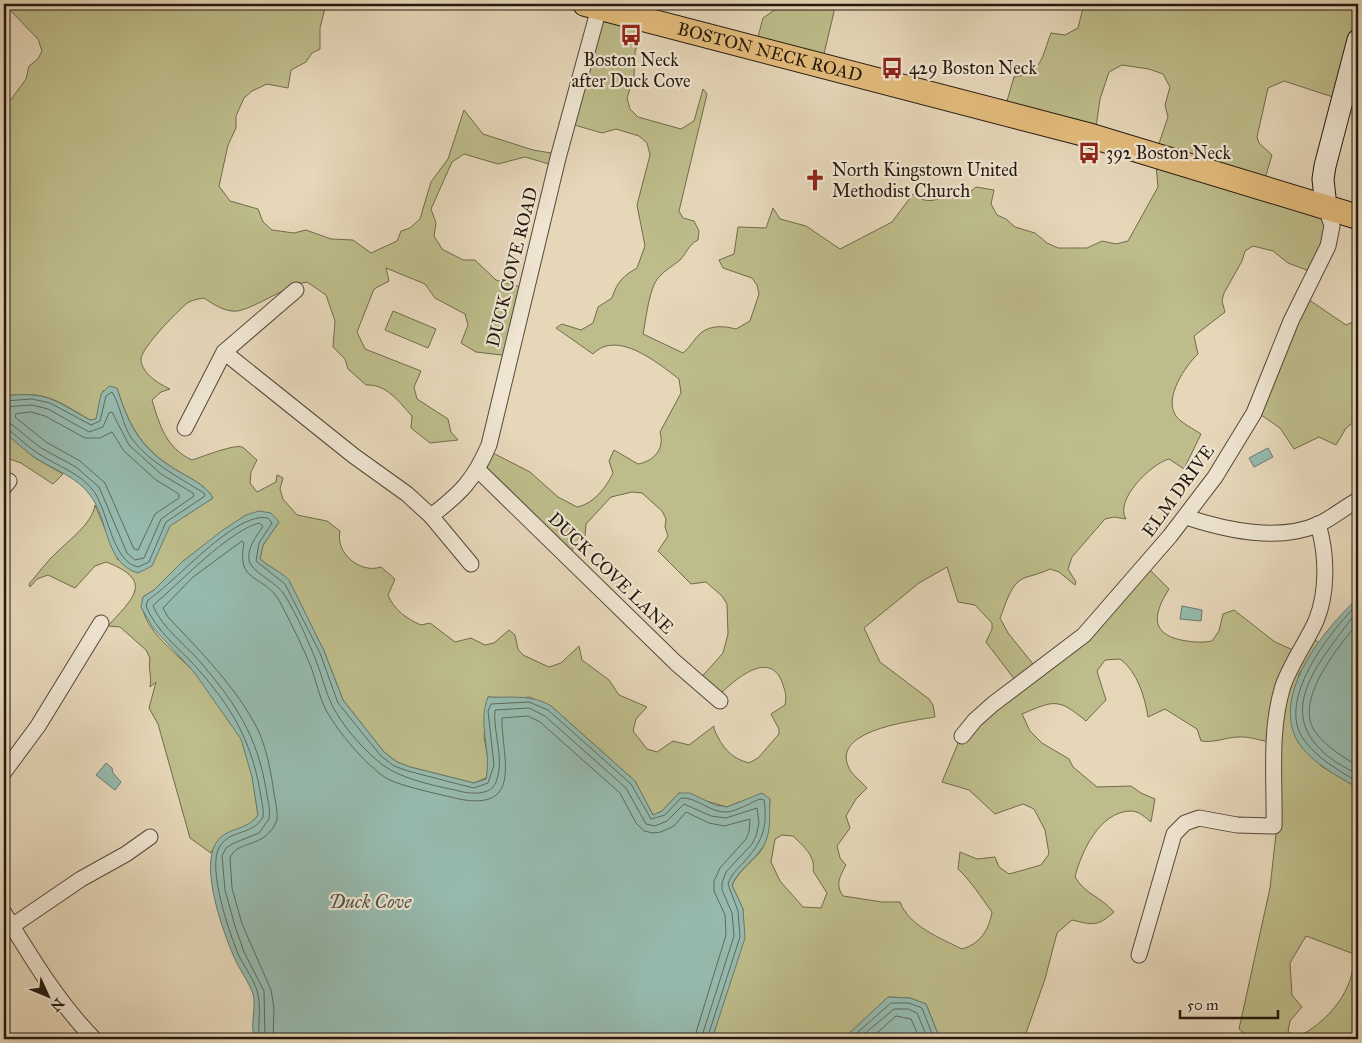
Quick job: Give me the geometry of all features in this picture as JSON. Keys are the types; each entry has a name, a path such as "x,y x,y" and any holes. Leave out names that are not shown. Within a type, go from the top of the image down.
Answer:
{"main road":[{"name":"BOSTON NECK ROAD","path":"592,6 1088,135 1358,217"}],"street":[{"name":"DUCK COVE ROAD","path":"431,516 457,497 478,470 489,444 558,158 592,6"},
{"path":"1326,207 1323,179 1325,166 1358,40"},
{"name":"ELM DRIVE","path":"962,736 975,720 993,704 1084,635 1186,517 1215,477 1254,413 1290,321 1328,246 1332,226 1326,207"},
{"path":"184,428 224,352 296,290"},
{"path":"224,352 354,456 407,494 431,516 472,564"},
{"name":"DUCK COVE LANE","path":"478,470 676,663 720,701"},
{"path":"1186,517 1207,524 1268,532 1296,531 1318,524 1358,500"},
{"path":"1139,955 1174,834 1185,823 1199,818 1237,825 1274,826 1273,752 1279,703 1283,685 1316,620 1324,576 1324,541 1318,524"},
{"path":"4,772 47,711 101,623"},
{"path":"12,926 80,879 126,854 150,837"},
{"path":"4,912 38,968 73,1017 94,1039"}],"shaded area":[{"path":"4,4 326,4 320,28 320,49 312,53 306,62 291,70 288,88 267,84 252,91 244,98 236,116 236,128 228,145 219,186 230,201 258,209 263,222 272,230 294,233 306,230 331,239 353,240 371,253 397,241 401,231 410,228 420,219 431,182 448,159 464,110 483,134 533,150 557,154 556,166 525,157 498,164 464,154 452,162 431,209 436,223 434,236 442,249 463,260 475,260 496,280 524,288 510,356 476,352 461,343 468,325 465,314 435,298 425,284 386,268 389,281 374,289 357,332 365,349 421,371 414,387 417,399 448,419 451,432 458,440 430,443 411,428 412,416 392,395 380,387 366,385 348,369 345,359 333,347 335,321 326,295 307,282 298,284 239,311 225,309 204,298 186,304 153,339 141,359 147,373 170,389 161,392 152,400 155,410 161,427 170,443 183,455 192,460 225,449 242,447 257,460 251,472 250,483 257,492 276,482 277,475 283,478 280,489 283,499 297,515 327,521 340,531 341,547 351,560 365,567 381,567 395,579 388,595 397,610 411,620 421,625 430,623 455,642 471,638 485,645 494,643 509,630 515,635 518,649 523,655 549,667 561,663 579,646 582,660 609,680 619,695 647,707 636,719 633,731 647,749 657,752 673,741 689,745 714,726 727,751 742,761 749,763 758,758 779,734 779,729 771,714 785,705 786,696 782,682 776,672 769,668 752,670 720,694 698,681 723,653 728,634 727,604 722,596 706,582 691,584 658,551 668,536 665,527 666,519 662,511 642,493 632,492 611,497 586,524 585,536 567,555 481,472 491,452 530,472 558,497 577,507 583,505 594,499 610,479 613,473 609,461 614,450 638,464 649,460 657,453 661,444 660,432 681,393 679,379 649,357 637,351 614,345 603,347 593,354 556,328 562,324 581,330 593,323 598,307 612,298 621,280 637,268 645,246 637,205 650,155 647,143 639,136 616,129 602,133 571,124 599,13 644,21 635,52 634,76 627,98 630,109 638,117 681,129 694,121 703,89 707,94 679,211 683,218 694,221 699,231 698,240 656,282 650,296 643,334 683,353 699,334 710,328 727,327 736,329 750,321 759,294 757,285 752,278 723,268 719,260 734,254 738,227 766,228 773,208 780,219 806,226 840,249 892,222 913,194 928,201 937,199 950,191 964,197 976,187 994,190 991,204 997,215 1006,219 1015,227 1035,233 1047,243 1058,248 1087,248 1102,241 1116,244 1128,241 1158,187 1155,155 1168,117 1165,105 1170,87 1163,74 1149,69 1122,65 1109,72 1100,99 1095,134 1004,111 1014,77 1023,75 1036,68 1043,56 1051,33 1065,35 1078,28 1084,4 1329,4 1357,11 1358,22 1339,96 1336,98 1284,81 1268,88 1257,137 1259,143 1272,155 1263,185 1333,210 1312,272 1288,263 1273,251 1253,246 1245,251 1242,261 1224,293 1222,301 1225,312 1194,336 1198,354 1182,374 1174,391 1172,400 1176,416 1201,434 1184,469 1169,459 1161,462 1144,475 1125,502 1124,511 1126,519 1114,517 1105,519 1072,557 1068,569 1076,582 1075,585 1059,572 1050,569 1024,578 1012,590 1000,618 1008,633 1033,664 1079,633 1143,566 1169,589 1160,605 1157,620 1159,627 1170,637 1192,642 1212,641 1219,631 1223,614 1234,610 1275,642 1293,650 1311,636 1320,644 1299,674 1291,718 1298,742 1321,766 1358,788 1358,988 1355,993 1354,1006 1358,1039 1250,1039 1239,1029 1270,888 1276,834 1274,743 1242,737 1201,741 1197,729 1165,709 1148,717 1145,701 1136,677 1120,659 1105,660 1097,671 1106,700 1086,721 1069,708 1056,704 1042,706 1022,714 1030,731 1042,743 1069,759 1073,767 1097,787 1131,786 1155,799 1151,822 1134,811 1120,813 1101,825 1087,845 1075,877 1088,892 1104,902 1114,912 1094,924 1072,920 1057,933 1045,979 1024,1039 940,1039 926,1004 910,998 889,997 843,1039 712,1039 731,976 743,909 732,886 737,876 764,846 770,799 739,802 727,807 679,793 662,811 653,815 635,781 551,706 529,697 516,699 488,697 484,737 489,765 486,778 474,783 397,762 384,752 343,700 324,651 289,581 260,559 263,545 279,522 246,515 182,562 154,590 143,597 143,608 146,618 159,638 193,671 213,695 238,731 250,767 258,815 253,821 222,838 211,853 190,838 158,724 149,708 156,682 150,687 150,658 146,650 120,627 108,626 125,607 135,591 135,583 131,576 106,562 95,566 75,588 48,575 37,579 30,587 29,584 52,557 85,525 95,505 118,560 166,531 170,525 213,498 205,488 170,466 150,450 130,423 117,388 103,391 96,419 90,420 50,398 31,395 4,396 4,109 26,79 29,66 38,59 42,51 38,39","holes":["947,567 958,602 975,605 992,623 992,629 986,642 1015,680 964,729 942,782 969,790 995,814 1023,804 1034,809 1045,830 1049,854 1041,865 1009,874 999,867 995,857 977,859 960,852 958,869 972,884 992,912 989,925 979,940 962,949 935,936 918,925 910,918 900,902 882,902 843,896 839,884 846,865 840,858 837,846 850,828 846,816 856,799 867,788 850,771 846,755 851,745 862,736 877,730 910,721 935,717 933,705 929,699 880,662 864,628 919,583","782,835 793,836 811,856 813,871 827,893 821,908 803,907 780,881 771,862 775,839","1306,936 1354,954 1353,968 1345,993 1329,1014 1296,1038 1288,1031 1290,1021 1302,1007 1292,995 1290,963"]},
{"path":"783,4 832,5 834,12 821,66 755,48 763,18"},
{"path":"1302,295 1346,325 1358,320 1358,419 1346,428 1336,445 1319,437 1294,449 1280,428 1254,410"},
{"path":"393,311 436,329 428,348 385,330"},
{"path":"4,432 35,458 63,474 53,484 21,463 4,457"}],"water":[{"path":"109,386 117,388 130,423 150,450 170,466 200,484 213,498 170,526 152,566 138,573 127,568 119,560 108,539 96,505 85,489 79,483 33,456 4,432 4,396 41,396 58,402 90,420 96,419 101,394"},
{"path":"1268,448 1273,457 1254,467 1249,458"},
{"name":"Duck Cove","path":"259,511 271,513 279,522 263,545 260,559 289,580 324,651 343,700 384,752 397,762 474,783 486,779 487,758 484,717 488,697 529,698 551,706 635,781 653,815 662,811 679,793 690,793 715,805 727,807 762,793 770,799 769,828 764,845 732,885 743,909 745,938 712,1039 255,1039 253,1034 253,994 236,962 224,932 215,900 211,868 212,854 220,838 248,824 258,815 252,777 241,739 194,672 153,628 141,607 143,597 154,590 182,562 223,530 246,515"},
{"path":"1358,598 1358,788 1317,763 1303,750 1291,724 1291,704 1296,684 1317,644"},
{"path":"1182,606 1202,610 1201,621 1180,619"},
{"path":"106,763 112,768 113,773 121,782 115,790 96,775"},
{"path":"888,997 910,998 926,1004 940,1039 843,1039"}],"place":[{"name":"Boston Neck after Duck Cove","path":"631,35"},
{"name":"429 Boston Neck","path":"892,68"},
{"name":"392 Boston Neck","path":"1089,153"},
{"name":"North Kingstown United Methodist Church","path":"815,180"}]}
